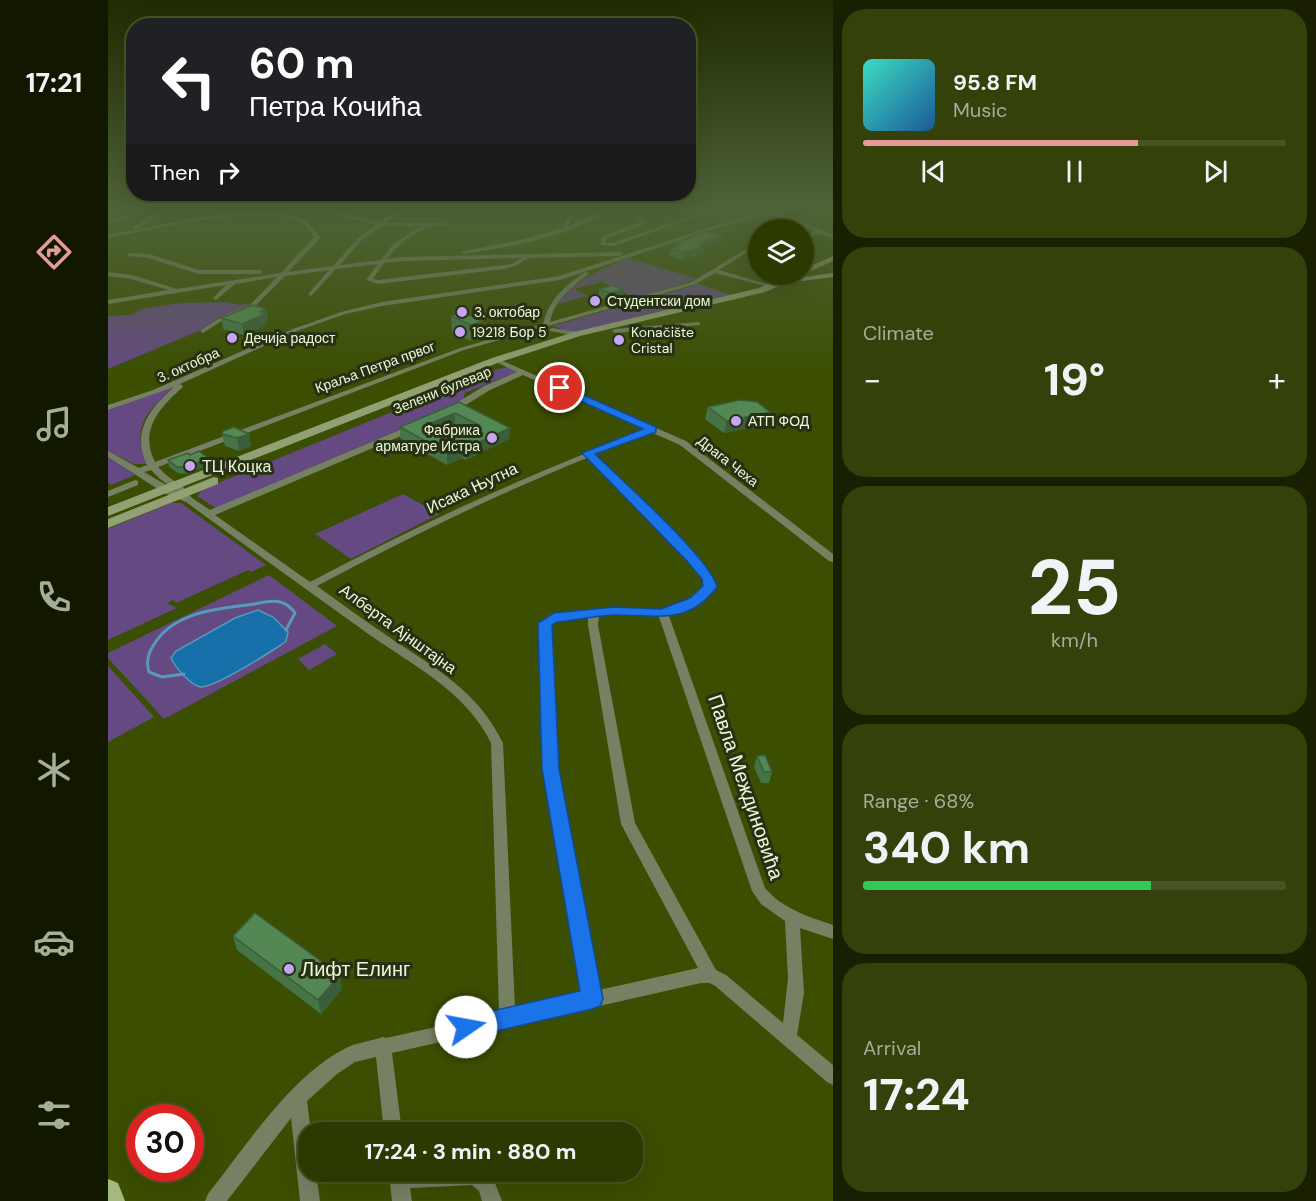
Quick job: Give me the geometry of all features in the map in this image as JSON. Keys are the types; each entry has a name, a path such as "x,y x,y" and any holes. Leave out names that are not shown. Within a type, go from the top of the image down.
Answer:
{"main road":[{"path":"108,1192 111,1201"}],"street":[{"path":"174,264 199,272 280,272 284,274"},
{"path":"204,331 226,316 252,306 293,264"},
{"path":"311,294 337,264"},
{"path":"108,302 358,264"},
{"path":"380,264 369,280 378,282 515,264"},
{"path":"590,264 596,267"},
{"name":"3. октобра","path":"108,408 156,392 295,330 354,310 409,299 548,281 605,264"},
{"name":"Краља Петра првог","path":"153,463 203,447 433,360 551,332 564,319 690,285 727,264"},
{"path":"551,332 548,315 555,299 566,288 596,267"},
{"path":"716,271 748,276"},
{"path":"108,274 132,277 177,291"},
{"path":"548,281 558,282 566,288"},
{"path":"216,298 232,282"},
{"name":"Зелени булевар","path":"108,512 501,362 551,332 577,334 774,285"},
{"name":"Зелени булевар","path":"108,524 198,476 501,362 615,331 647,326 777,285"},
{"path":"548,315 564,319"},
{"path":"647,326 698,324"},
{"name":"Драга Чеха","path":"501,362 694,451 833,559"},
{"path":"444,413 465,405 487,388 524,372"},
{"path":"172,489 153,463 144,434 152,413 161,401 189,378"},
{"path":"209,514 422,423"},
{"name":"Исака Њутна","path":"310,586 457,510 588,453 652,430"},
{"name":"Краља Петра првог","path":"140,471 153,463 203,447"},
{"path":"588,453 708,578 710,587 702,597 663,614 625,610 560,616 545,623 551,769 592,999"},
{"path":"108,454 172,489"},
{"path":"108,494 135,483"},
{"name":"Алберта Ајнштајна","path":"172,489 422,663 466,702 493,733 496,743 501,811 507,1019"},
{"path":"594,614 593,625 628,824 710,975 730,988 833,1076"},
{"name":"Павла Междиновића","path":"663,614 759,891 772,907 792,919 796,917 833,932"},
{"path":"788,1038 796,1011 797,989 792,919"},
{"path":"215,1201 297,1096 335,1063 352,1054 382,1045 710,975"},
{"path":"382,1045 392,1122"},
{"path":"297,1096 309,1201"},
{"path":"400,1182 402,1201"},
{"path":"483,1182 492,1201"}],"shaded area":[{"path":"614,264 648,264 698,279 636,298 602,282 574,289 588,296 558,304 572,288 598,271"},
{"path":"698,284 732,295 573,333 552,326"},
{"path":"227,302 239,305 256,302 221,316 201,330 108,369 108,316 130,315 145,308 182,303"},
{"path":"507,367 517,372 465,393 463,400 455,406 216,508 197,496 203,489"},
{"path":"176,385 150,411 141,429 142,451 148,464 134,464 108,451 108,410"},
{"path":"108,456 135,475 111,485 108,483"},
{"path":"403,494 439,514 351,559 315,534"},
{"path":"171,503 181,503 266,565 251,572 248,570 176,603 173,600 167,603 177,608 108,640 108,529"},
{"path":"269,575 337,626 164,719 108,658 108,653"},
{"path":"325,644 337,654 309,670 298,659"},
{"path":"108,666 154,717 108,742"}],"water":[{"path":"258,610 273,617 288,632 286,641 265,655 229,676 201,687 188,680 173,662 171,658 176,651 235,618"}],"building":[{"path":"613,285 623,290 609,293 599,289"},
{"path":"253,305 266,309 260,312 265,314 242,324 221,318"},
{"path":"462,312 482,321 471,325 451,316"},
{"path":"740,400 757,402 770,412 727,421 708,407"},
{"path":"459,402 510,428 466,448 462,446 447,453 400,427","holes":["455,413 479,425 448,439 424,426"]},
{"path":"234,427 249,434 237,438 222,434 223,431"},
{"path":"199,451 209,459 183,467 177,467 168,460 188,453 190,455"},
{"path":"765,755 772,772 764,772 757,756"},
{"name":"Лифт Елинг","path":"255,913 340,975 318,1000 233,936"}],"waterway":[{"path":"184,674 162,677 149,672 148,665 150,652 161,635 182,620 221,608 276,601 287,605 295,613 286,630"}],"place":[{"name":"Студентски дом","path":"595,301"},
{"name":"3. октобар","path":"462,312"},
{"name":"19218 Бор 5","path":"460,332"},
{"name":"Дечија радост","path":"232,338"},
{"name":"Konačište Cristal","path":"619,340"},
{"name":"АТП ФОД","path":"736,421"},
{"name":"Фабрика арматуре Истра","path":"492,438"},
{"name":"ТЦ Коцка","path":"190,466"},
{"name":"Лифт Елинг","path":"289,969"}],"route":[{"path":"466,1027 592,999 559,825 551,769 547,722 545,623 554,617 614,611 663,614 695,602 708,592 710,587 706,574 692,558 624,492 588,453 652,430 560,388"}]}
